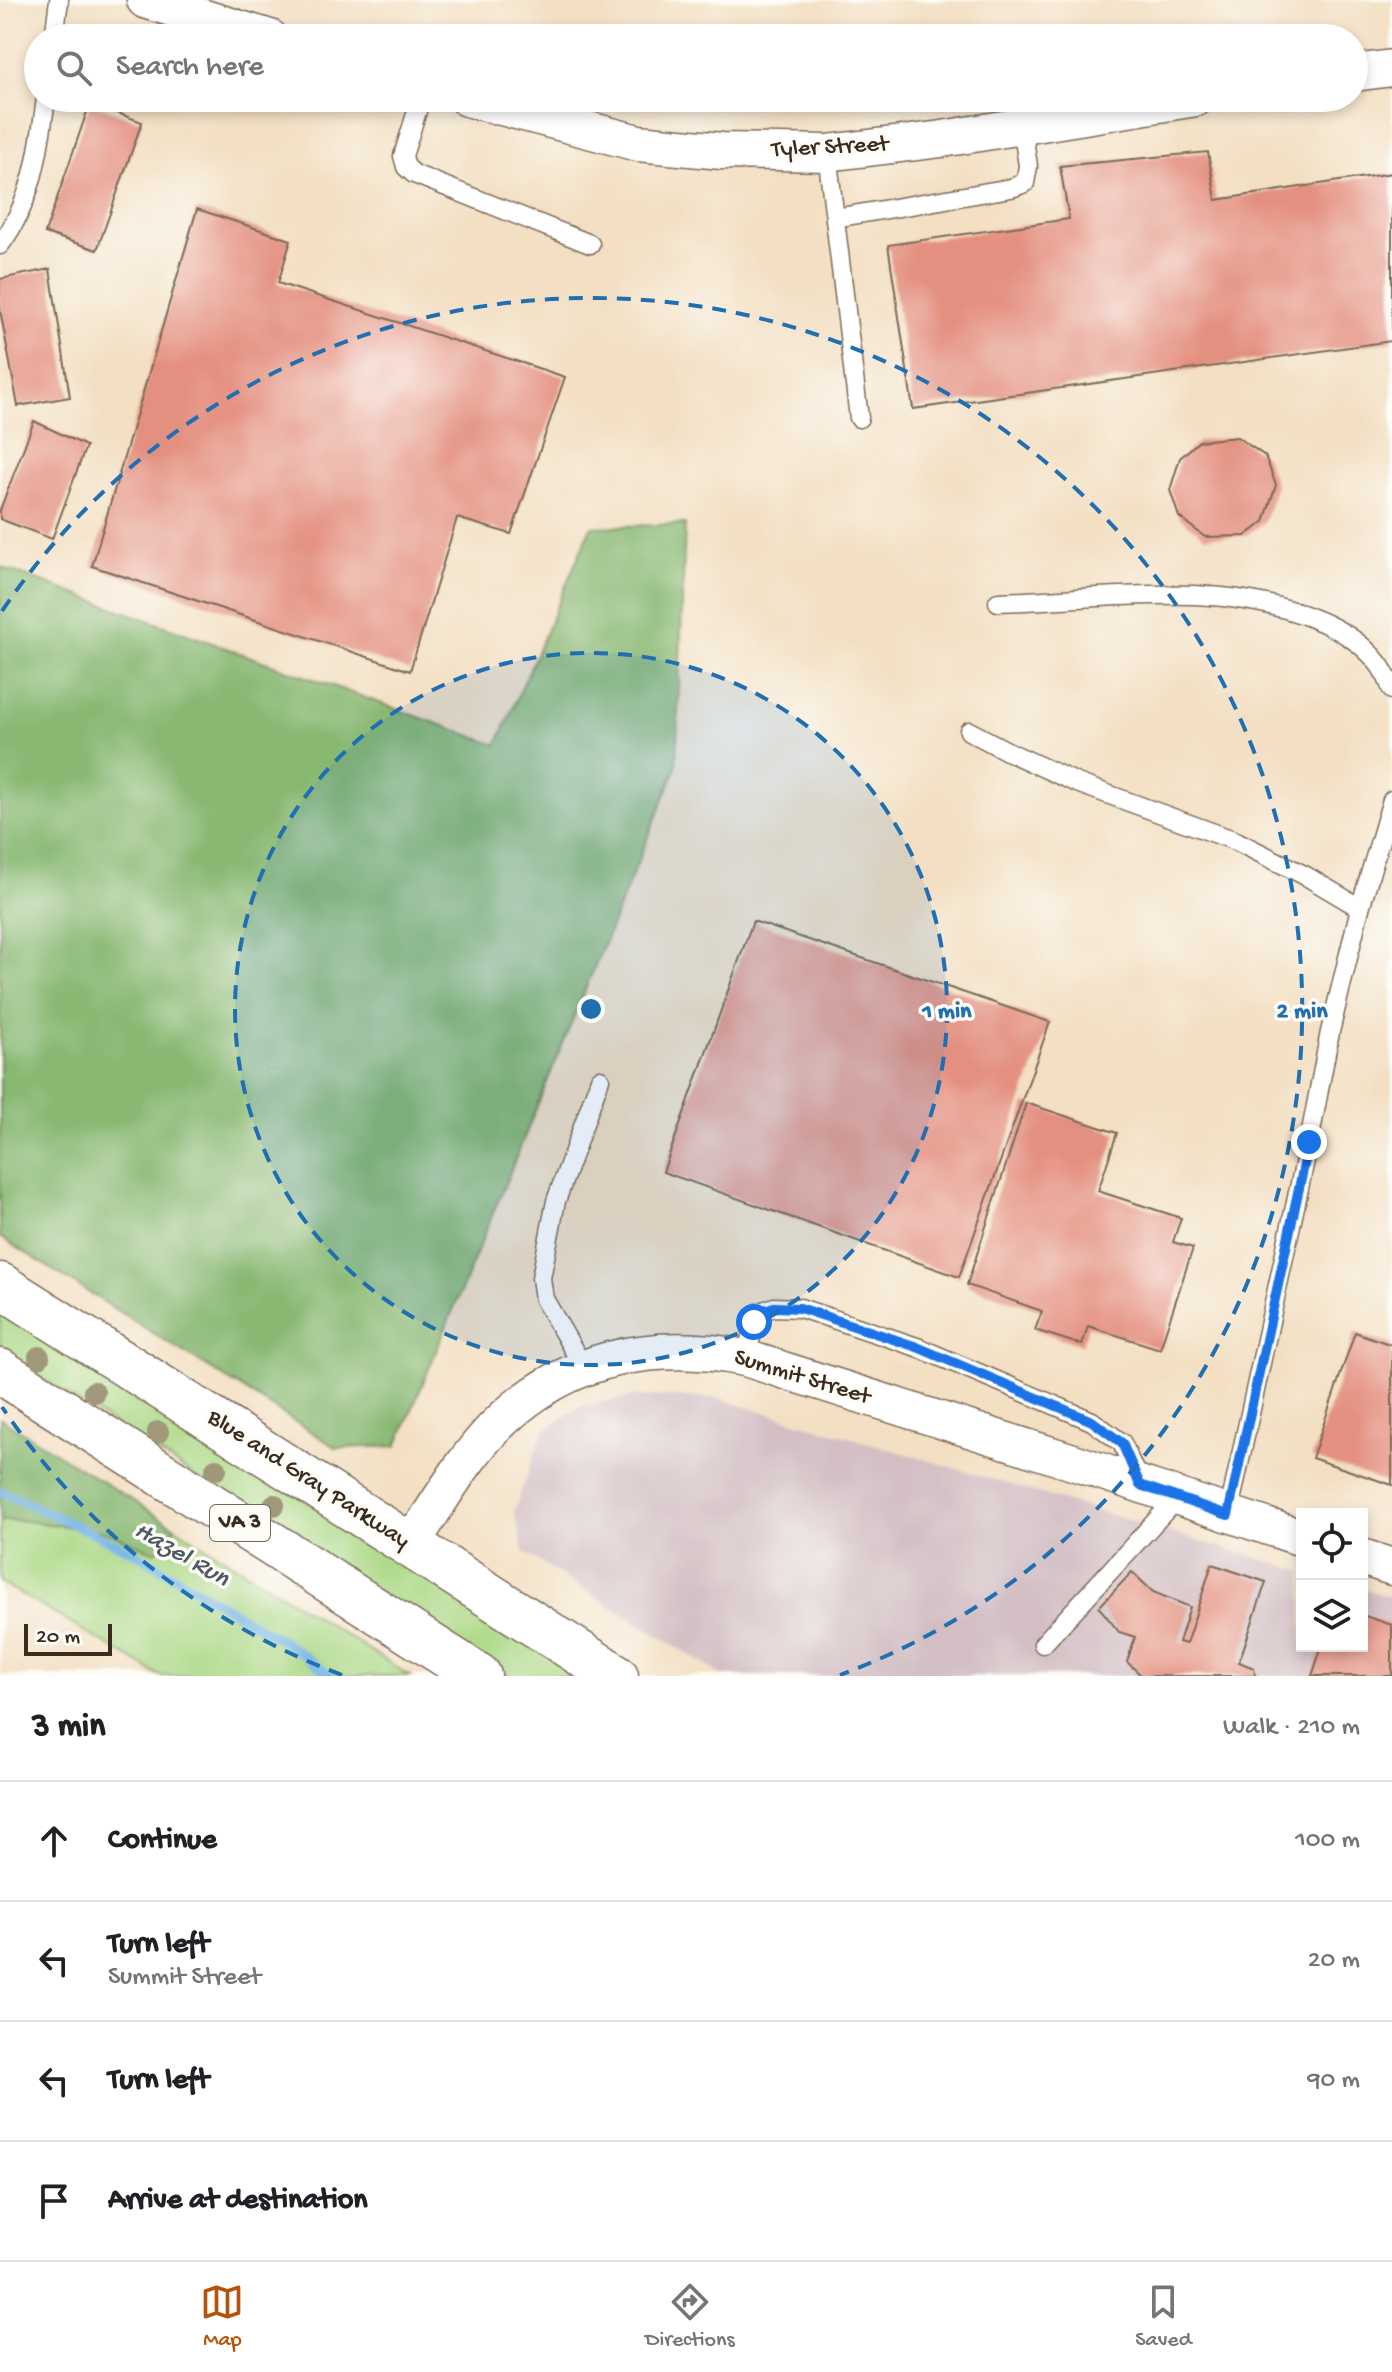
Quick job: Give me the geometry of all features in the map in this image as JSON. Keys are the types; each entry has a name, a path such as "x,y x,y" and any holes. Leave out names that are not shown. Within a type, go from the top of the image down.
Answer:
{"highway":[{"name":"Blue and Gray Parkway","path":"0,1285 616,1676"},
{"name":"VA 3","path":"0,1371 479,1676"}],"street":[{"path":"145,0 224,24"},
{"path":"1368,71 1392,68"},
{"name":"Tyler Street","path":"520,112 638,143 722,151 827,153 1109,112"},
{"name":"Summit Street","path":"410,1545 473,1452 521,1403 584,1368 637,1352 665,1350 712,1352 745,1358 1296,1536"},
{"path":"1368,1559 1392,1567"}],"lane":[{"path":"56,24 59,0"},
{"path":"0,245 26,199 37,163 44,112"},
{"path":"417,112 403,156 406,167 414,174 590,244"},
{"path":"835,218 1025,183 1028,166 1022,126"},
{"path":"827,153 859,418"},
{"path":"998,602 1194,595 1251,602 1296,612 1330,625 1357,642 1374,659 1389,680 1392,690"},
{"path":"969,731 1077,783 1236,841 1306,876 1360,908"},
{"path":"1228,1515 1330,1032 1360,908 1392,800"},
{"path":"584,1368 544,1299 541,1278 556,1201 600,1079"},
{"path":"745,1358 758,1313 774,1307 800,1308 917,1347 1092,1421 1122,1443 1140,1485"},
{"path":"1043,1644 1177,1498"}],"shaded area":[{"path":"634,1396 717,1398 1296,1569 1296,1652 1368,1652 1368,1591 1392,1597 1392,1676 723,1676 524,1552 514,1511 543,1432 578,1407"}],"green space":[{"path":"685,524 676,769 397,1446 337,1448 0,1237 0,567 497,745 591,527"},
{"path":"0,1306 581,1676 508,1676 0,1352"},
{"path":"0,1418 175,1527 168,1544 155,1552 104,1531 19,1520 0,1521"},
{"path":"19,1520 104,1531 155,1552 168,1544 175,1527 410,1676 160,1676 0,1582 0,1521"}],"building":[{"path":"87,112 115,112 142,122 97,250 45,233"},
{"path":"1208,152 1216,200 1392,173 1392,341 913,409 888,245 1069,219 1060,166"},
{"path":"197,209 291,240 278,283 565,377 511,534 457,518 410,671 92,566"},
{"path":"50,269 70,397 18,406 0,310 0,279"},
{"path":"34,421 86,446 52,539 0,519 0,510"},
{"path":"1237,437 1265,456 1276,485 1264,522 1245,536 1205,537 1179,517 1170,490 1180,458 1199,441"},
{"path":"753,921 1050,1022 959,1277 663,1172"},
{"path":"1026,1103 1117,1133 1098,1191 1181,1218 1173,1242 1193,1248 1160,1349 1088,1326 1082,1345 1035,1330 1042,1311 967,1285"},
{"path":"1355,1332 1392,1345 1392,1485 1312,1458"},
{"path":"1212,1564 1266,1582 1239,1662 1254,1668 1255,1676 1142,1676 1127,1662 1135,1637 1119,1632 1099,1607 1132,1572 1153,1592 1190,1607 1179,1642 1186,1644"},
{"path":"1368,1617 1392,1625 1392,1676 1312,1676 1320,1652 1368,1652"}],"waterway":[{"name":"Hazel Run","path":"0,1491 134,1552 294,1648 331,1676"}],"route":[{"path":"754,1322 758,1313 774,1307 800,1308 917,1347 1092,1421 1122,1443 1140,1485 1228,1515 1309,1142"}]}
